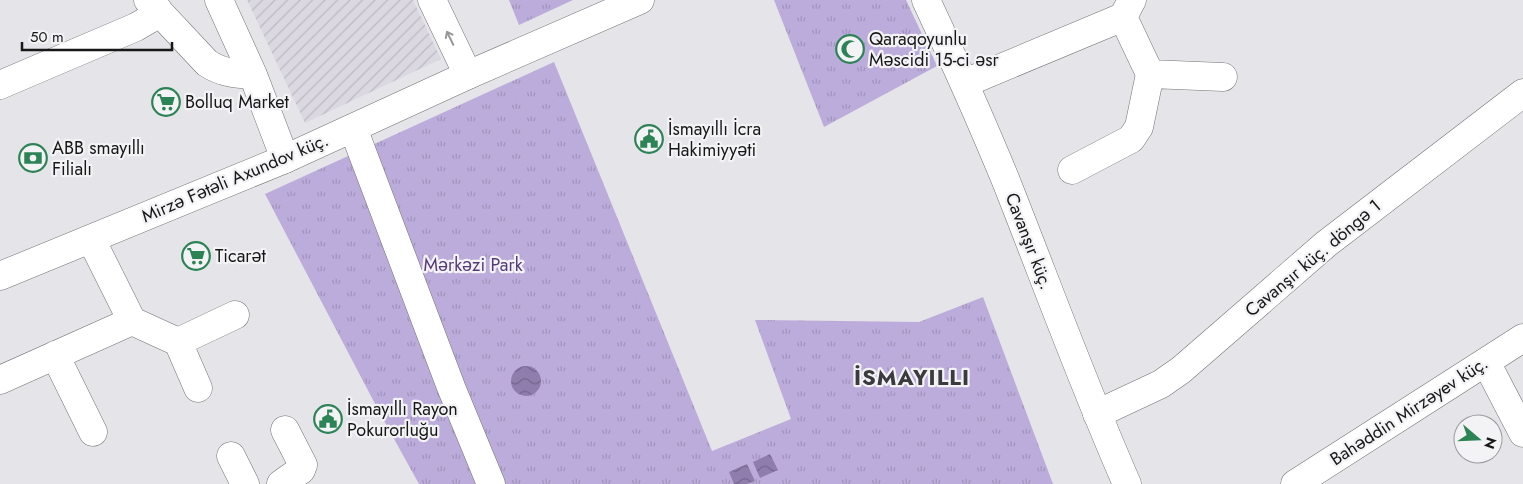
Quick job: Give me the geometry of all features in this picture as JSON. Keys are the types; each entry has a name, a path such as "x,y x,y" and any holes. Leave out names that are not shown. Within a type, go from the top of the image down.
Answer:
{"street":[{"path":"219,0 253,76 285,159"},
{"path":"432,0 468,76"},
{"name":"Mirzə Fətəli Axundov küç.","path":"0,276 285,159 640,0"},
{"name":"Cavanşır küç.","path":"926,0 965,83 1126,484"},
{"path":"0,85 136,27 148,20 153,5 207,63 217,70 253,76"},
{"path":"965,83 1127,9 1150,74 1138,128 1131,139 1072,170"},
{"path":"1150,74 1223,77"},
{"name":"Cavanşır küç. döngə 1","path":"1097,414 1161,384 1181,370 1326,244 1523,93"},
{"path":"353,128 478,457 491,484"},
{"path":"91,239 132,321 178,342 198,388"},
{"path":"178,342 235,315"},
{"path":"0,380 132,321"},
{"name":"Bahəddin Mirzəyev küç.","path":"1294,484 1523,338"},
{"path":"55,355 92,432"},
{"path":"1486,362 1523,433"},
{"path":"281,484 301,470 303,465 285,430"},
{"path":"231,456 245,484"}],"shaded area":[{"path":"247,0 413,0 441,59 305,123"}],"green space":[{"path":"509,0 573,0 519,25"},
{"path":"774,0 906,0 937,66 824,127"},
{"name":"Mərkəzi Park","path":"554,62 712,451 791,419 755,320 919,322 983,297 1053,484 419,484 265,194"}],"water":[{"path":"526,366 532,367 540,375 540,387 532,395 526,396 520,395 512,387 511,381 512,375 520,367"},
{"path":"770,454 778,470 760,478 753,462"},
{"path":"747,464 755,481 747,484 734,484 729,472"}],"place":[{"name":"Qaraqoyunlu Məscidi 15-ci əsr","path":"850,49"},
{"name":"Bolluq Market","path":"166,102"},
{"name":"İsmayıllı İcra Hakimiyyəti","path":"649,139"},
{"name":"ABB smayıllı Filialı","path":"33,158"},
{"name":"Ticarət","path":"196,256"},
{"name":"İsmayıllı Rayon Pokurorluğu","path":"328,419"}],"district":[{"name":"İSMAYILLI","path":"912,377"}]}
